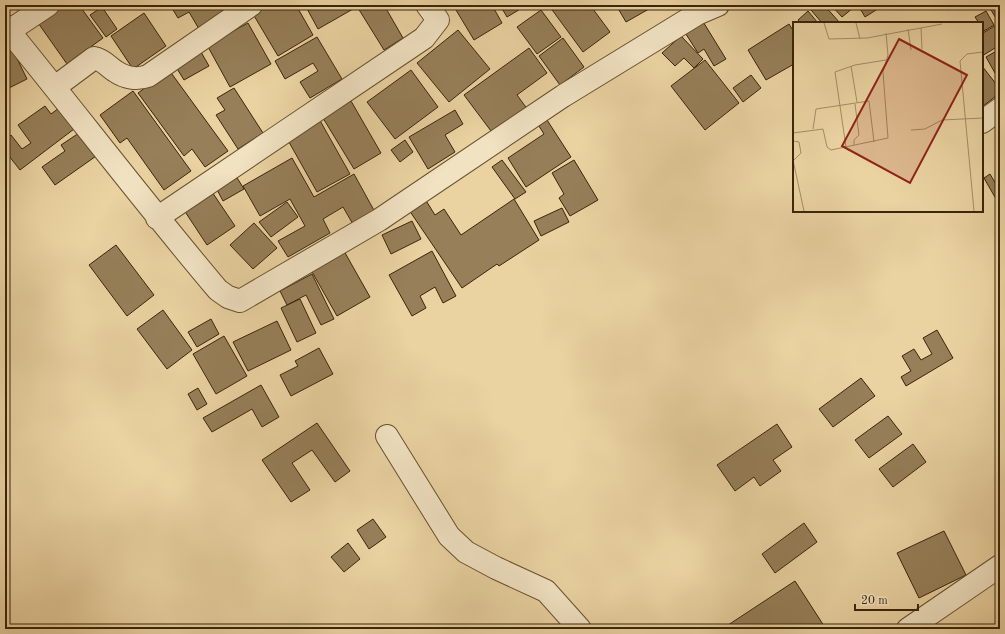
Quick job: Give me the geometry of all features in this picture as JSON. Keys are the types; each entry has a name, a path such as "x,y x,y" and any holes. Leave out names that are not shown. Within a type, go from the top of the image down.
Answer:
{"street":[{"path":"48,5 7,29 55,87 157,218 218,290 228,297 240,300 379,220 563,96 697,14 718,5"},
{"path":"55,87 94,58 102,60 115,72 137,80 148,76 251,5"},
{"path":"157,218 424,38 438,20 427,5"},
{"path":"983,121 1000,109"},
{"path":"387,436 449,536 466,552 496,568 546,591 580,629"},
{"path":"908,629 1000,566"}],"building":[{"path":"57,5 79,5 103,38 67,64 36,20"},
{"path":"86,5 97,5 89,10"},
{"path":"170,5 229,5 232,10 199,29 189,12 178,18"},
{"path":"268,5 296,5 313,35 278,56 253,14"},
{"path":"305,5 350,5 353,9 318,29"},
{"path":"363,5 384,5 403,38 384,50 358,8"},
{"path":"453,5 492,5 502,23 474,40"},
{"path":"500,5 527,5 507,17"},
{"path":"552,5 590,5 610,32 583,52 550,7"},
{"path":"616,5 656,5 626,22"},
{"path":"816,5 824,5 839,22 821,22 811,10"},
{"path":"831,5 850,5 853,8 842,17"},
{"path":"858,5 884,5 865,17"},
{"path":"944,5 957,5 947,10"},
{"path":"988,5 1000,5 1000,25"},
{"path":"102,7 117,29 106,37 90,15"},
{"path":"541,10 561,37 537,54 517,27"},
{"path":"808,11 817,22 799,22 798,20"},
{"path":"986,11 994,25 984,31 983,22 978,22 975,17"},
{"path":"144,13 166,46 133,69 111,36"},
{"path":"702,20 726,59 714,66 704,49 698,53 684,31"},
{"path":"248,23 271,64 230,87 207,45"},
{"path":"789,24 793,30 793,65 766,80 748,50"},
{"path":"998,24 1000,27 1000,45 983,55 983,33"},
{"path":"458,30 490,69 449,102 417,63"},
{"path":"681,36 703,59 694,68 684,58 675,66 662,53"},
{"path":"317,37 342,79 310,98 300,82 318,71 313,63 285,79 275,61"},
{"path":"563,38 584,67 560,85 539,56"},
{"path":"8,40 27,79 5,90 5,42"},
{"path":"529,48 547,73 517,95 528,110 494,135 464,95"},
{"path":"1000,49 1000,82 986,57"},
{"path":"201,52 209,66 184,80 176,67"},
{"path":"705,60 739,103 705,130 671,86"},
{"path":"983,67 1000,89 1000,93 983,106"},
{"path":"169,70 228,151 205,167 192,149 184,156 138,93"},
{"path":"411,70 438,107 395,139 367,102"},
{"path":"751,75 761,88 743,102 733,88"},
{"path":"234,88 263,133 238,149 216,115 225,110 217,98"},
{"path":"133,91 191,171 164,190 127,138 120,143 100,115"},
{"path":"351,101 381,153 354,169 323,118"},
{"path":"63,105 78,126 20,170 5,151 5,140 11,135 22,149 31,143 18,125 45,106 51,114"},
{"path":"455,110 463,124 445,135 455,152 428,169 409,137"},
{"path":"318,117 350,174 317,192 285,135"},
{"path":"547,120 571,157 526,187 508,158 544,134 539,126"},
{"path":"82,131 99,154 55,185 42,167 65,151 61,145"},
{"path":"405,140 413,152 400,162 391,150"},
{"path":"292,158 314,197 354,174 376,214 354,226 343,207 323,219 330,233 288,257 278,241 305,226 290,199 260,216 243,186"},
{"path":"502,160 526,192 515,199 492,167"},
{"path":"574,160 598,200 570,216 559,198 564,194 552,173"},
{"path":"234,173 244,189 223,201 214,184"},
{"path":"990,174 1000,191 1000,206 984,178"},
{"path":"208,186 235,226 207,245 180,204"},
{"path":"425,199 435,215 444,209 461,235 514,199 539,240 499,266 497,264 462,288 409,210"},
{"path":"287,202 298,217 271,237 259,222"},
{"path":"562,208 569,222 541,236 534,221"},
{"path":"412,221 421,239 391,254 382,235"},
{"path":"254,223 277,248 253,269 230,245"},
{"path":"116,245 154,295 127,316 89,265"},
{"path":"344,251 370,297 337,316 311,270"},
{"path":"432,251 456,296 443,303 435,287 420,296 426,308 412,316 389,275"},
{"path":"312,274 334,319 321,325 306,295 287,305 280,291"},
{"path":"300,299 316,333 297,342 281,308"},
{"path":"163,310 192,350 167,369 137,329"},
{"path":"211,319 219,334 197,347 188,332"},
{"path":"277,321 291,350 248,371 233,342"},
{"path":"937,330 953,358 906,386 901,377 911,371 902,356 914,349 921,360 932,354 923,338"},
{"path":"224,336 247,376 216,394 193,354"},
{"path":"319,348 333,374 291,396 280,375 298,366 295,361"},
{"path":"861,378 875,396 833,427 819,409"},
{"path":"261,385 279,417 262,427 252,409 212,432 203,418"},
{"path":"198,388 207,404 197,410 188,394"},
{"path":"888,416 902,434 869,458 855,440"},
{"path":"317,423 350,471 335,482 312,450 292,463 310,490 291,502 262,460"},
{"path":"777,424 792,447 773,460 781,471 760,486 754,477 735,491 717,465"},
{"path":"913,444 926,462 893,487 879,469"},
{"path":"373,519 386,537 369,549 357,530"},
{"path":"804,523 817,542 775,573 762,554"},
{"path":"944,531 966,575 919,598 897,553"},
{"path":"348,543 360,559 344,572 331,557"},
{"path":"795,581 826,629 722,629"}]}
